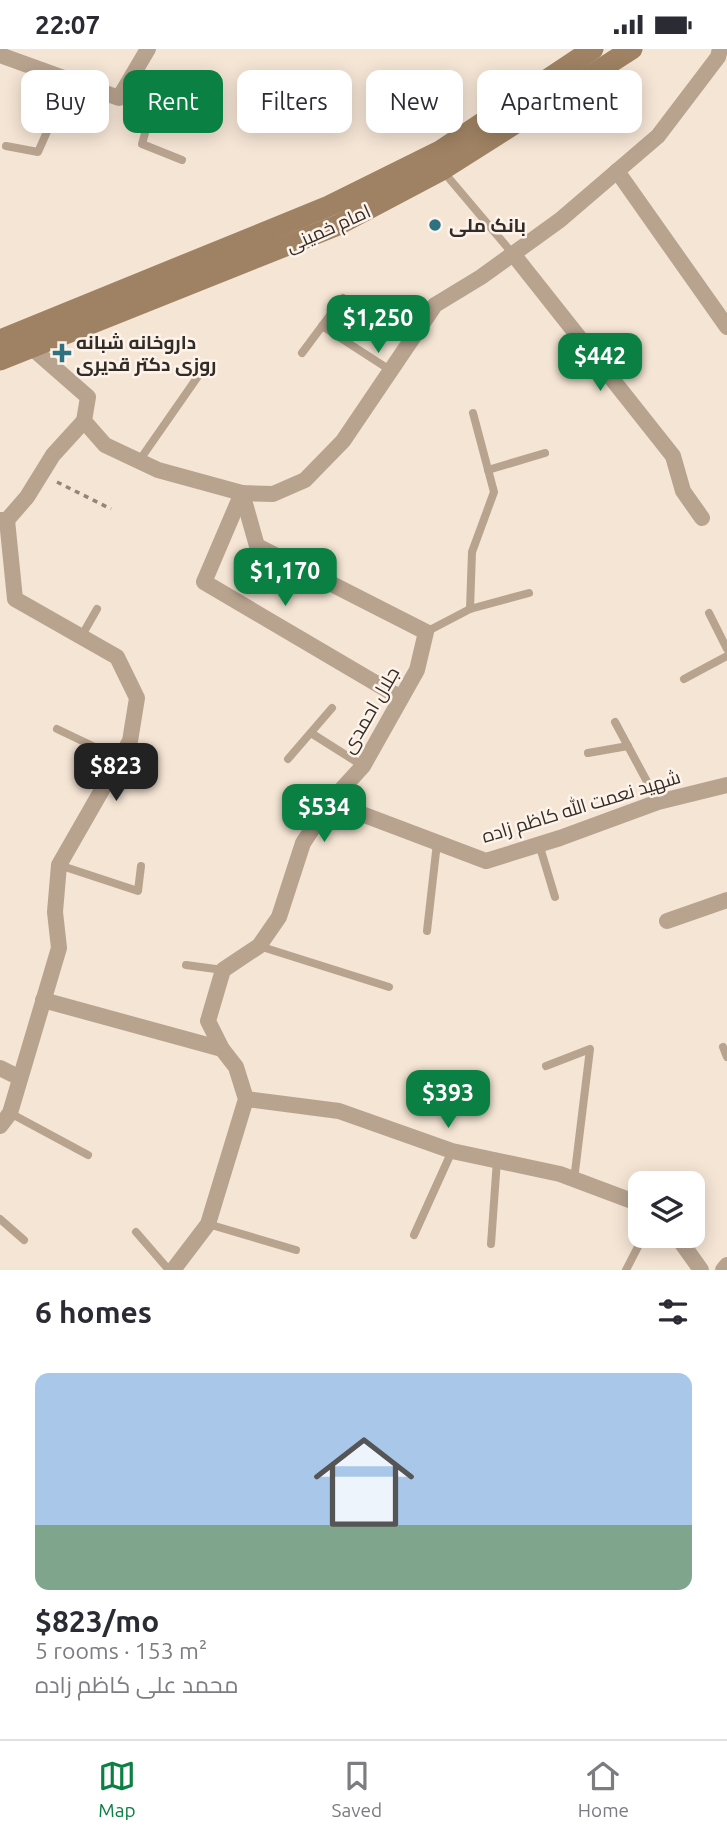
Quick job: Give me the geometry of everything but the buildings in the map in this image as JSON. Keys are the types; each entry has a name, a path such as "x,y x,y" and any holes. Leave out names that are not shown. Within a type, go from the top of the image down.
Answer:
{"main road":[{"name":"امام خمینی","path":"0,339 328,206 440,151 593,49"},
{"name":"امام خمینی","path":"0,360 338,225 442,170 632,49"}],"street":[{"path":"109,94 120,98 148,49"},
{"path":"0,55 42,70"},
{"path":"84,421 105,445 158,470 242,493 273,494 305,479 343,441 435,305 560,220 659,136 721,59"},
{"path":"617,171 727,327"},
{"path":"513,254 673,456 683,491 702,518"},
{"path":"5,1119 59,948 55,912 59,865 130,741 137,698 117,657 15,599 3,520 27,497 53,455 84,421 88,397 32,348"},
{"path":"242,493 257,546 426,632"},
{"path":"242,493 204,582 401,698"},
{"name":"جلال احمدی","path":"223,970 258,946 279,917 303,843 330,803 363,767 417,670 426,632"},
{"name":"شهید نعمت الله کاظم زاده","path":"330,803 486,861 659,802 727,785"},
{"path":"667,921 727,900"},
{"path":"171,1270 208,1224 246,1099 236,1067 222,1049 208,1021 223,970"},
{"path":"43,1000 222,1049"},
{"path":"0,1068 20,1078"},
{"path":"246,1099 339,1111 452,1151 574,1179 628,1199"},
{"path":"685,1248 701,1270"},
{"path":"723,1270 727,1265"}],"lane":[{"path":"120,98 152,108 142,144 182,160"},
{"path":"6,146 38,152 46,133"},
{"path":"442,170 513,254"},
{"path":"302,353 343,298"},
{"path":"322,326 390,370"},
{"path":"139,461 201,372"},
{"path":"470,609 472,552 494,492 473,413"},
{"path":"488,470 545,453"},
{"path":"426,632 470,609 529,593"},
{"path":"81,636 97,609"},
{"path":"709,613 727,649"},
{"path":"684,679 727,656"},
{"path":"288,758 332,708"},
{"path":"615,722 659,802"},
{"path":"57,729 120,759"},
{"path":"311,733 363,767"},
{"path":"589,753 628,746"},
{"path":"427,931 437,843"},
{"path":"539,844 555,897"},
{"path":"59,865 138,891 141,866"},
{"path":"258,946 389,987"},
{"path":"186,965 223,970"},
{"path":"723,1047 727,1057"},
{"path":"546,1066 590,1049 574,1179"},
{"path":"5,1119 88,1155"},
{"path":"414,1235 452,1151"},
{"path":"491,1244 498,1160"},
{"path":"0,1219 24,1240"},
{"path":"208,1224 296,1250"},
{"path":"136,1232 171,1270"},
{"path":"626,1270 638,1248"}],"path":[{"path":"41,474 111,509"}],"place":[{"name":"بانک ملی","path":"435,225"},
{"name":"داروخانه شبانه روزی دکتر قدیری","path":"62,353"}]}
